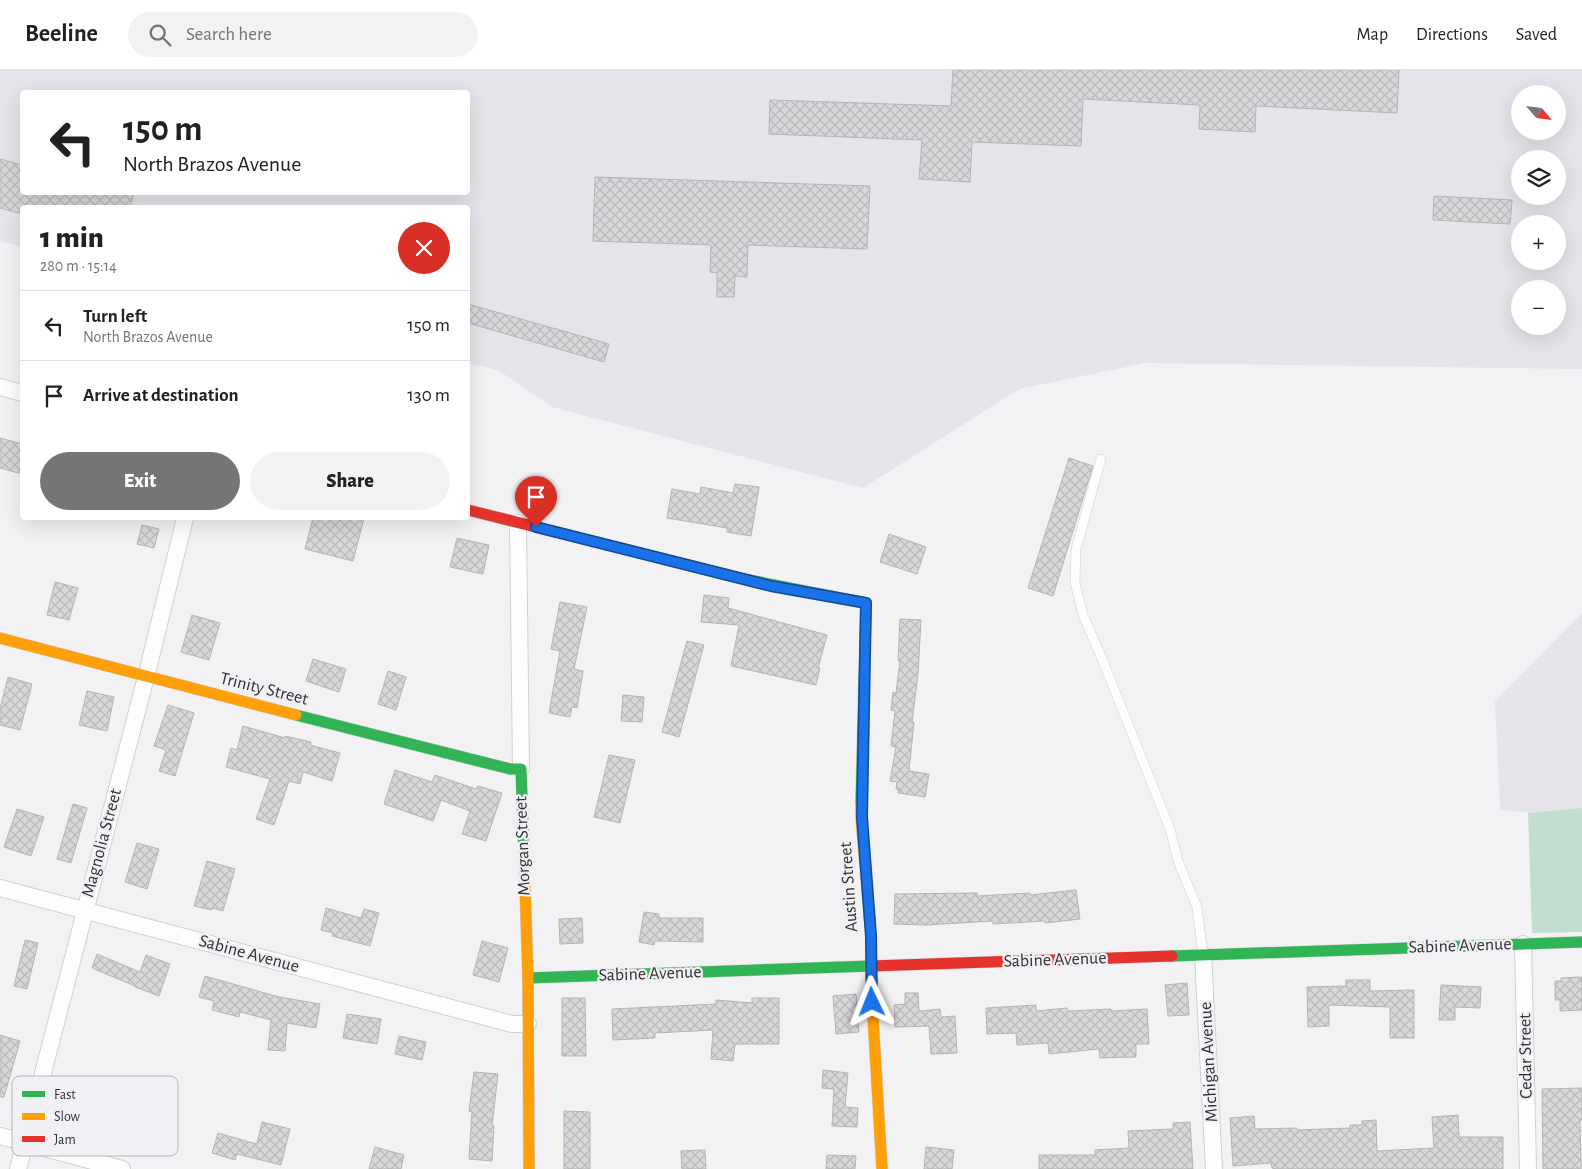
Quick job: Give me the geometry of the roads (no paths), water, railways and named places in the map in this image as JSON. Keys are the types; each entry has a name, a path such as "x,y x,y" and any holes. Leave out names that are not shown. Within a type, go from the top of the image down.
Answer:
{"street":[{"path":"0,387 20,392"},
{"path":"470,511 518,523"},
{"name":"Magnolia Street","path":"42,1076 146,677 185,520"},
{"name":"Austin Street","path":"518,523 771,586 866,603 862,817 872,966 870,984 882,1169"},
{"name":"Morgan Street","path":"518,523 521,769 528,978 529,1169"},
{"name":"Trinity Street","path":"0,638 510,770 521,769"},
{"name":"Sabine Avenue","path":"0,888 512,1024 528,1024"},
{"name":"Sabine Avenue","path":"528,978 1582,942"},
{"name":"Cedar Street","path":"1523,944 1528,1169"},
{"name":"Michigan Avenue","path":"1203,955 1214,1169"},
{"name":"Magnolia Street","path":"18,1169 22,1156"},
{"path":"74,1156 122,1169"}],"lane":[{"path":"1101,459 1076,549 1075,582 1083,615 1170,829 1178,862 1197,907 1203,955"}]}
